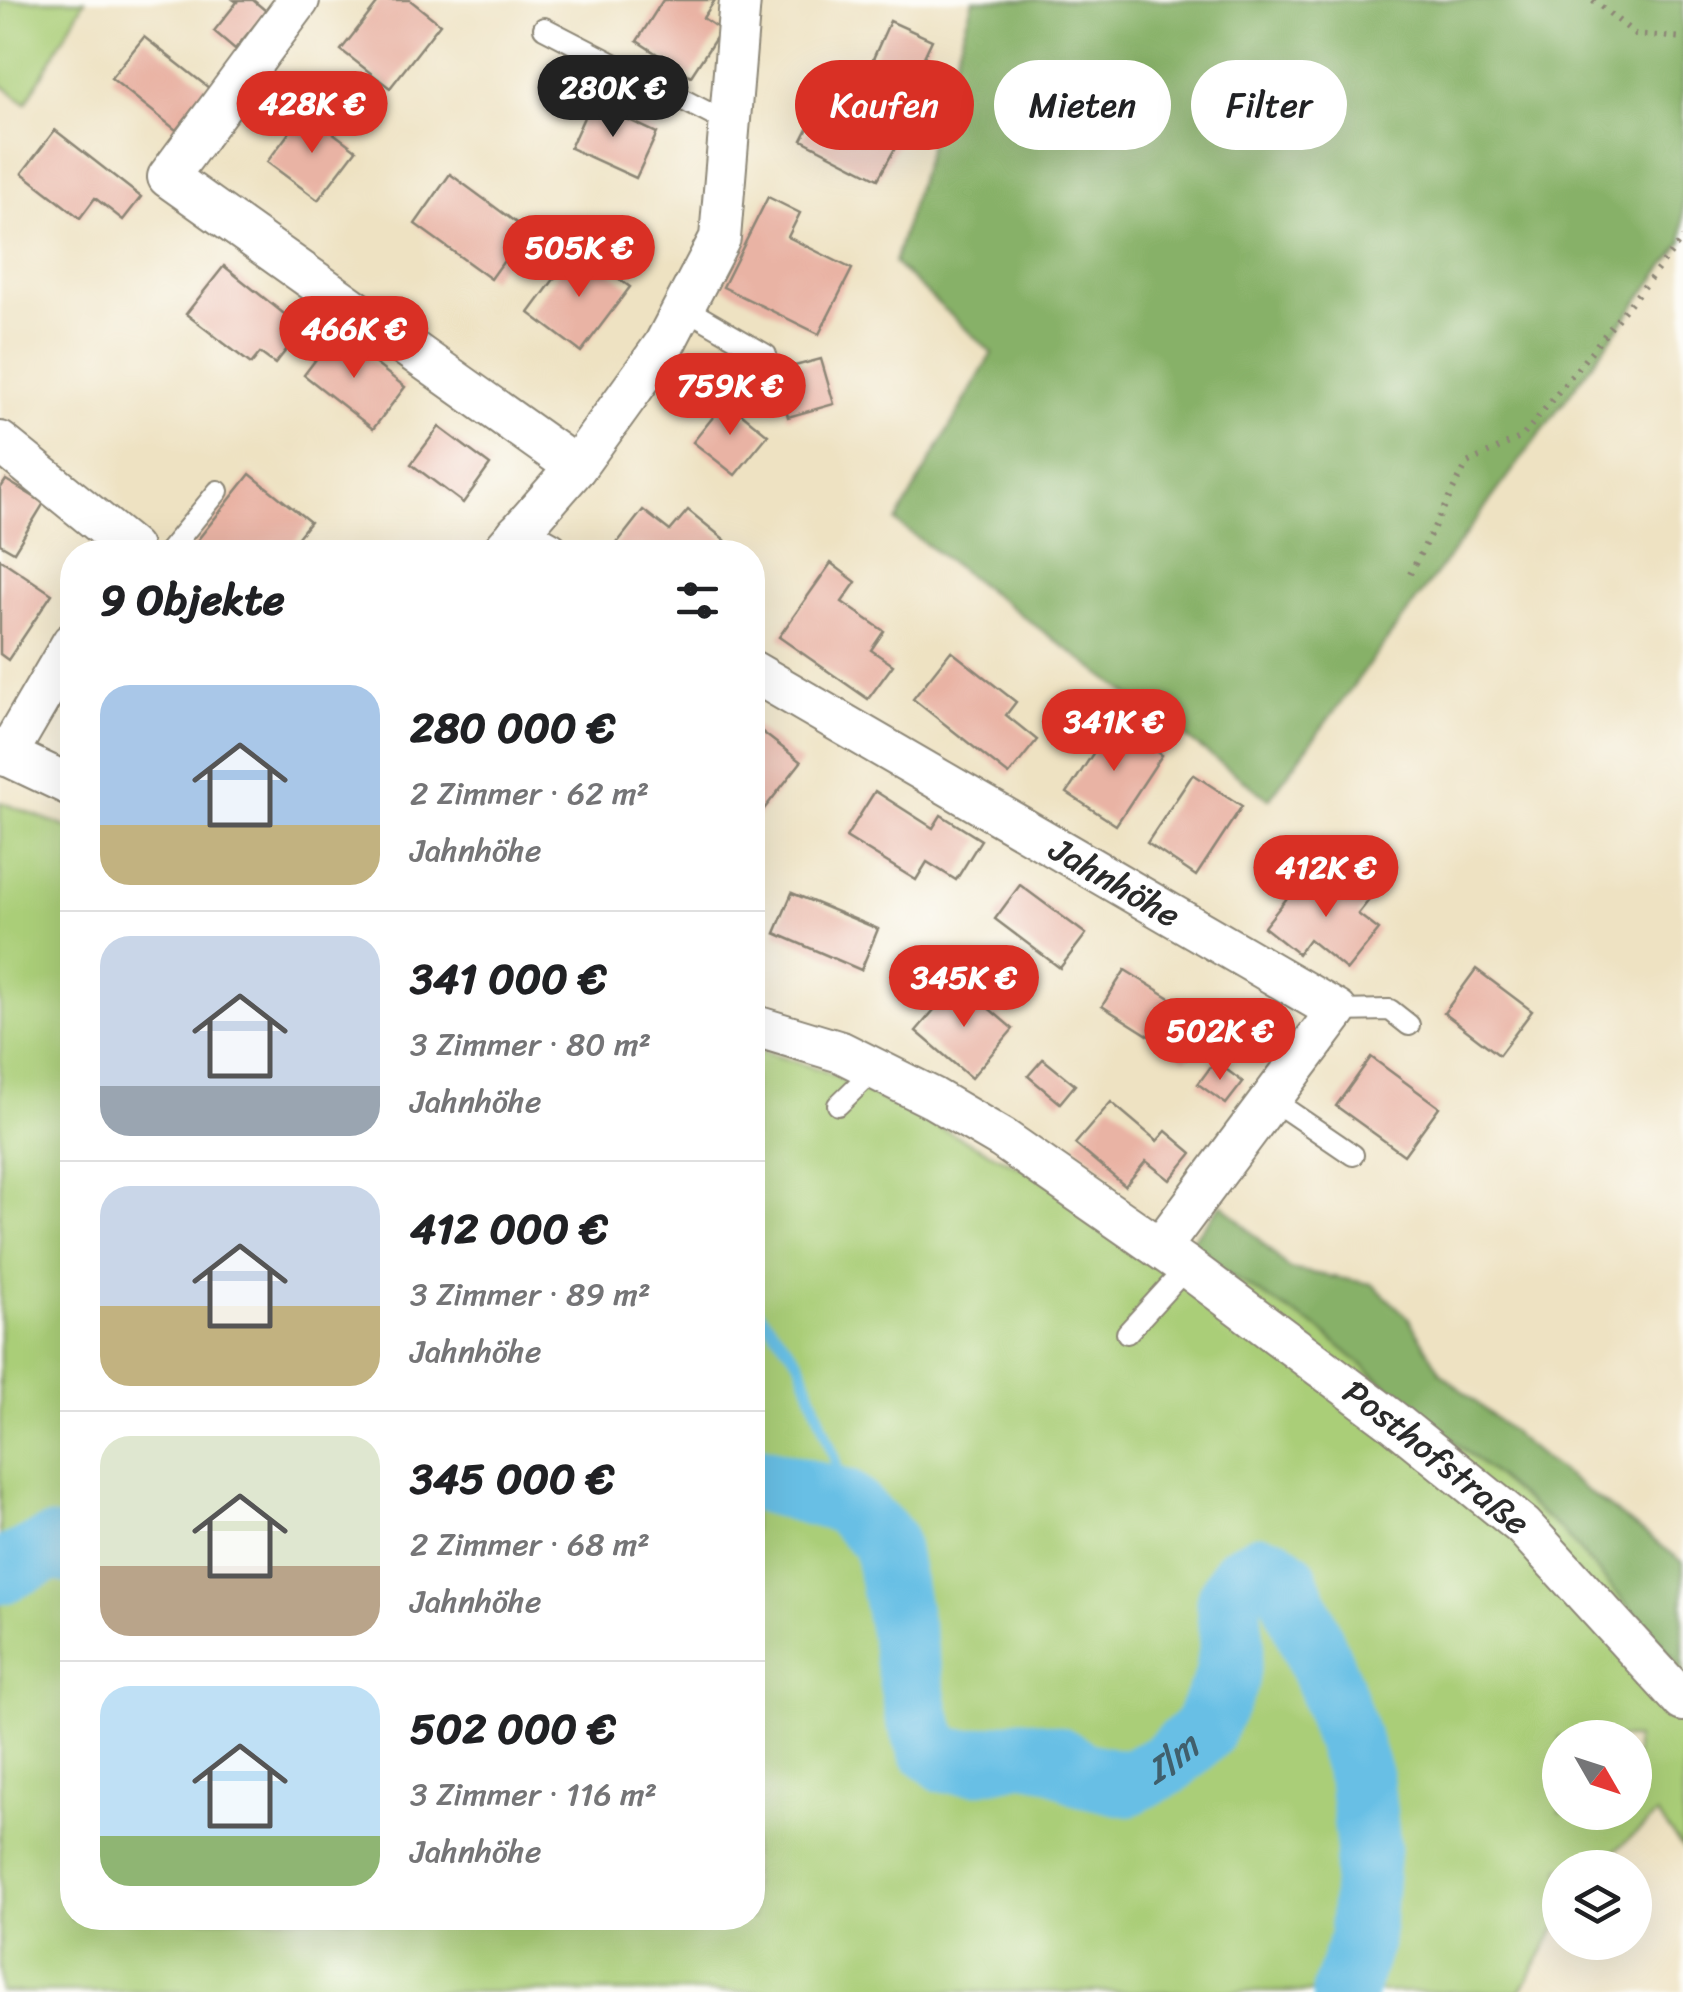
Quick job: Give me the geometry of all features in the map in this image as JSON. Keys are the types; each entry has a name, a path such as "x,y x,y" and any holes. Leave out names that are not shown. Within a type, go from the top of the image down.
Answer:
{"street":[{"path":"299,0 168,177 576,466"},
{"path":"527,540 664,344 720,238 740,0"},
{"path":"0,442 127,540"},
{"path":"60,661 3,754 60,780"},
{"name":"Jahnhöhe","path":"765,679 1337,1010"},
{"path":"765,1029 842,1052 1003,1139 1173,1258 1271,1099 1337,1010"},
{"name":"Posthofstraße","path":"1173,1258 1393,1422 1523,1526 1683,1701"}],"lane":[{"path":"544,28 728,123"},
{"path":"683,307 766,355"},
{"path":"155,540 218,491"},
{"path":"1337,1010 1390,1010 1409,1024"},
{"path":"838,1105 876,1068"},
{"path":"1271,1099 1353,1155"},
{"path":"1127,1333 1173,1258"}],"path":[{"path":"1594,0 1636,34 1683,38"},
{"path":"1410,574 1467,462 1522,437 1683,238"}],"green space":[{"path":"0,0 85,0 26,103 0,84"},
{"path":"973,0 1683,0 1683,241 1269,799 896,522 992,353 894,263 928,150 974,150 974,60 955,60"},
{"path":"0,802 60,824 60,1930 765,1930 765,1053 822,1070 1185,1248 1319,1329 1562,1531 1683,1668 1683,1848 1657,1815 1652,1819 1652,1720 1542,1720 1542,1830 1639,1830 1616,1850 1542,1850 1542,1953 1520,1992 0,1992"},
{"path":"1222,1204 1289,1269 1372,1284 1408,1317 1441,1373 1544,1459 1683,1562 1683,1668 1562,1531 1319,1329 1185,1248"}],"building":[{"path":"234,0 253,0 266,11 235,49 214,31 237,2"},
{"path":"380,0 410,0 440,24 390,88 341,50"},
{"path":"663,0 715,0 703,18 721,30 691,76 637,41"},
{"path":"890,21 932,40 923,60 873,59"},
{"path":"144,37 209,88 176,130 111,78"},
{"path":"591,102 657,133 636,178 570,148"},
{"path":"305,112 356,150 318,200 267,162"},
{"path":"55,130 141,197 123,220 95,198 80,218 22,173"},
{"path":"821,150 894,150 878,179"},
{"path":"450,174 526,230 491,279 415,224"},
{"path":"768,197 800,213 788,237 852,269 819,334 723,287"},
{"path":"577,248 630,287 581,352 529,313"},
{"path":"224,266 303,329 275,364 260,353 251,364 186,314"},
{"path":"336,333 405,387 373,429 304,375"},
{"path":"821,359 834,404 788,417 776,371"},
{"path":"726,401 768,435 735,475 693,442"},
{"path":"439,427 490,465 463,503 411,464"},
{"path":"250,474 310,522 296,540 198,540"},
{"path":"6,480 44,503 14,552 0,544 0,489"},
{"path":"643,510 670,531 688,510 725,540 619,540"},
{"path":"0,559 52,594 8,660 0,654"},
{"path":"831,563 856,582 842,602 884,631 871,650 893,665 868,699 779,637"},
{"path":"951,651 1016,702 1006,715 1037,740 1009,775 913,699"},
{"path":"1113,723 1162,755 1116,825 1067,793"},
{"path":"765,734 801,762 765,808"},
{"path":"1193,774 1242,806 1196,876 1147,843"},
{"path":"875,791 933,828 941,815 981,840 956,880 927,862 916,880 846,837"},
{"path":"1345,873 1373,895 1358,914 1379,930 1347,970 1309,939 1298,954 1264,927 1303,878 1326,897"},
{"path":"1020,885 1086,934 1060,968 995,919"},
{"path":"792,893 878,929 861,970 775,933"},
{"path":"1476,969 1532,1011 1499,1055 1444,1013"},
{"path":"1125,970 1209,1022 1186,1059 1102,1006"},
{"path":"958,982 1013,1029 971,1078 916,1031"},
{"path":"1371,1057 1439,1107 1404,1155 1336,1106"},
{"path":"1043,1059 1075,1085 1060,1103 1028,1076"},
{"path":"1215,1061 1243,1082 1226,1104 1198,1084"},
{"path":"1111,1102 1157,1141 1166,1131 1192,1153 1170,1180 1146,1161 1125,1186 1075,1144"}],"waterway":[{"path":"765,1319 800,1362 835,1460 845,1502"},
{"name":"Ilm","path":"765,1480 845,1502 884,1540 918,1717 930,1747 947,1761 974,1762 1022,1752 1056,1758 1082,1774 1127,1784 1165,1765 1202,1732 1226,1681 1232,1643 1228,1602 1242,1576 1260,1567 1273,1570 1286,1580 1330,1686 1361,1780 1368,1845 1361,1938 1344,1992"},
{"name":"Ilm","path":"0,1572 52,1548 60,1550"}]}
